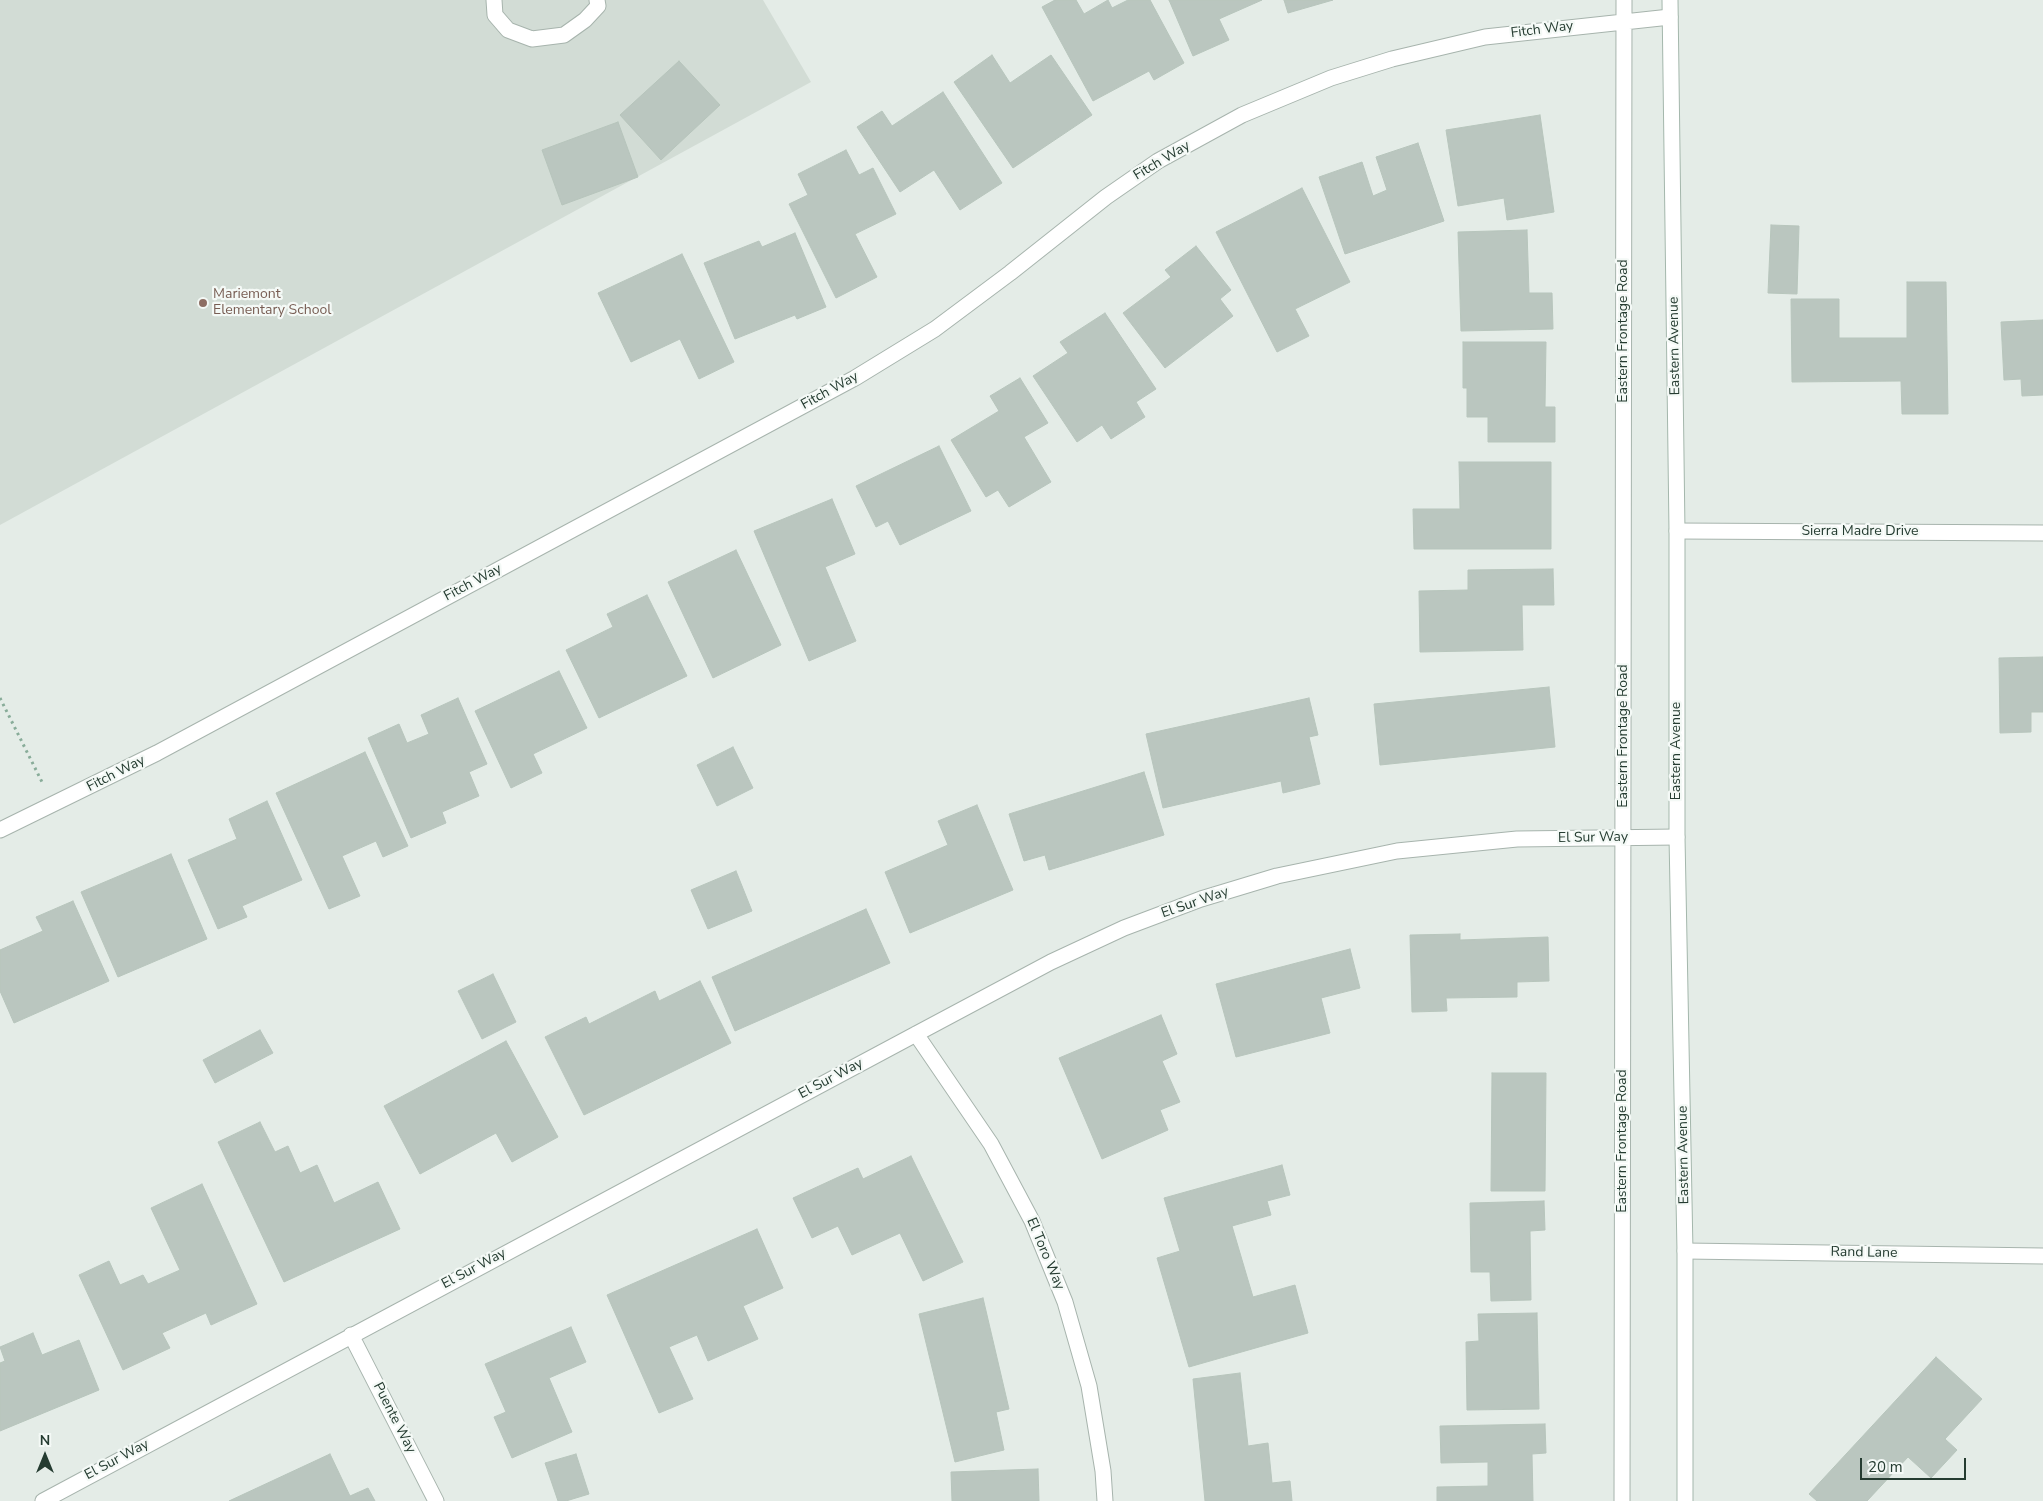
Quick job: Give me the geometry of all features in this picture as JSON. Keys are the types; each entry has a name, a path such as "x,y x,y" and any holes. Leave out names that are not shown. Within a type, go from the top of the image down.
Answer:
{"street":[{"path":"494,0 495,14 508,30 532,39 564,35 585,20 598,6 597,0"},
{"name":"Eastern Frontage Road","path":"1622,1501 1624,0"},
{"name":"Eastern Avenue","path":"1670,0 1677,531 1677,837 1685,1251 1685,1501"},
{"name":"Fitch Way","path":"0,830 53,806 175,743 855,378 935,329 1106,197 1158,161 1242,115 1331,78 1392,59 1485,37 1624,21 1670,18"},
{"name":"Sierra Madre Drive","path":"1677,531 2043,533"},
{"name":"El Sur Way","path":"43,1501 1051,962 1124,928 1201,899 1277,876 1397,851 1518,839 1677,837"},
{"name":"El Toro Way","path":"916,1034 992,1144 1032,1221 1065,1302 1089,1386 1106,1501"},
{"name":"Rand Lane","path":"1685,1251 2043,1256"},
{"name":"Puente Way","path":"351,1335 436,1501"}],"path":[{"path":"0,698 53,806"}],"shaded area":[{"name":"Mariemont Elementary School","path":"0,0 763,0 811,82 0,525"}],"building":[{"path":"1055,0 1076,0 1084,14 1108,0 1112,8 1128,0 1150,0 1184,63 1154,80 1149,71 1093,101 1042,7"},
{"path":"1169,0 1262,0 1219,19 1229,40 1193,56"},
{"path":"1284,0 1333,0 1288,13"},
{"path":"992,55 1010,83 1051,55 1092,115 1013,168 954,82"},
{"path":"679,61 720,105 661,160 620,115"},
{"path":"943,92 1002,183 960,210 934,170 900,192 857,127 882,111 892,126"},
{"path":"1540,115 1554,212 1507,220 1504,198 1458,206 1446,130"},
{"path":"618,122 638,177 562,205 542,150"},
{"path":"1418,143 1444,221 1345,254 1319,177 1362,162 1373,196 1387,190 1376,157"},
{"path":"846,150 859,175 873,168 896,214 855,234 877,277 836,298 789,204 808,195 798,174"},
{"path":"1302,188 1350,282 1295,309 1309,336 1277,352 1216,232"},
{"path":"1771,225 1799,226 1797,294 1768,293"},
{"path":"1527,230 1529,293 1552,293 1553,329 1461,331 1458,232"},
{"path":"795,233 826,307 797,319 795,315 735,339 704,263 759,241 762,247"},
{"path":"1196,246 1231,290 1220,299 1233,316 1165,368 1123,313 1171,277 1165,270"},
{"path":"682,254 734,362 699,379 680,339 631,362 598,293"},
{"path":"1907,282 1946,282 1948,414 1902,414 1901,381 1792,382 1791,299 1839,299 1839,338 1907,338"},
{"path":"1105,313 1156,389 1136,402 1145,417 1111,439 1102,425 1077,442 1033,376 1068,353 1060,342"},
{"path":"2043,320 2043,395 2022,396 2021,379 2004,380 2001,322"},
{"path":"1463,342 1546,342 1545,407 1555,407 1555,442 1488,442 1488,417 1467,417 1467,388 1463,388"},
{"path":"1020,378 1048,423 1024,437 1051,482 1009,507 998,490 986,497 951,440 999,411 990,396"},
{"path":"939,446 971,511 900,545 888,521 876,527 856,486"},
{"path":"1459,462 1551,462 1551,549 1414,549 1413,509 1460,509"},
{"path":"832,499 855,554 825,567 856,641 809,661 754,531"},
{"path":"736,550 781,645 713,678 668,582"},
{"path":"1553,569 1554,605 1522,605 1523,650 1420,652 1419,591 1468,590 1468,570"},
{"path":"647,595 687,676 599,718 566,650 613,627 607,614"},
{"path":"2043,657 2043,712 2031,712 2031,732 2000,733 1999,658"},
{"path":"559,671 587,728 533,754 542,773 511,788 475,711"},
{"path":"1549,687 1555,747 1380,765 1374,704"},
{"path":"458,698 487,764 469,772 479,796 442,812 446,823 411,838 368,738 399,724 407,743 429,734 421,715"},
{"path":"1309,698 1318,735 1309,737 1320,784 1283,793 1281,781 1163,808 1146,734"},
{"path":"733,747 753,788 717,806 697,765"},
{"path":"365,752 408,846 383,857 376,841 342,856 360,896 329,909 276,793"},
{"path":"1144,772 1164,835 1049,870 1045,855 1024,861 1009,814"},
{"path":"267,801 302,880 242,906 247,917 218,929 188,860 237,839 229,819"},
{"path":"977,805 1013,890 910,933 885,872 948,845 938,821"},
{"path":"171,854 207,939 118,977 81,892"},
{"path":"736,871 752,911 708,929 691,890"},
{"path":"73,901 109,981 14,1023 0,991 0,950 43,931 36,917"},
{"path":"866,909 890,963 735,1031 712,977"},
{"path":"1460,934 1460,940 1548,937 1549,981 1517,982 1517,997 1446,998 1447,1011 1412,1012 1410,935"},
{"path":"1350,949 1360,988 1321,998 1330,1033 1236,1057 1216,984"},
{"path":"493,974 516,1022 482,1039 458,991"},
{"path":"700,981 731,1043 584,1115 545,1037 586,1017 589,1024 655,991 659,1001"},
{"path":"1161,1015 1177,1054 1162,1061 1180,1102 1160,1110 1168,1130 1102,1159 1059,1058"},
{"path":"260,1030 273,1053 215,1083 203,1060"},
{"path":"506,1041 558,1137 512,1162 496,1133 420,1174 384,1106"},
{"path":"1492,1073 1546,1073 1545,1191 1491,1191"},
{"path":"260,1122 275,1152 288,1146 300,1173 317,1165 334,1203 378,1182 400,1229 284,1282 218,1142"},
{"path":"911,1156 963,1262 923,1281 900,1233 852,1255 838,1226 812,1238 793,1198 858,1168 863,1179"},
{"path":"1282,1165 1290,1195 1267,1201 1271,1215 1232,1226 1253,1297 1295,1285 1308,1333 1189,1367 1157,1258 1180,1251 1164,1198"},
{"path":"202,1184 257,1304 211,1325 206,1313 162,1333 170,1348 123,1370 79,1275 109,1261 120,1285 143,1275 148,1284 180,1270 151,1208"},
{"path":"1544,1201 1545,1230 1530,1231 1531,1300 1491,1301 1490,1272 1471,1272 1470,1203"},
{"path":"757,1229 783,1288 743,1306 758,1339 708,1361 697,1335 669,1347 693,1399 659,1413 607,1295"},
{"path":"983,1298 1009,1409 996,1412 1004,1450 955,1462 919,1314"},
{"path":"1537,1313 1539,1409 1467,1410 1466,1342 1479,1341 1478,1314"},
{"path":"571,1327 586,1362 549,1378 572,1432 512,1458 494,1417 506,1412 485,1364"},
{"path":"33,1333 42,1355 79,1340 99,1390 0,1431 0,1363 5,1361 0,1347"},
{"path":"1936,1357 1982,1399 1945,1439 1957,1450 1931,1478 1908,1457 1867,1501 1817,1501 1809,1494"},
{"path":"1240,1373 1248,1446 1268,1443 1272,1483 1290,1481 1292,1501 1205,1501 1193,1379"},
{"path":"1545,1424 1546,1453 1532,1454 1533,1501 1437,1501 1437,1487 1488,1486 1488,1462 1441,1463 1440,1426"},
{"path":"330,1454 350,1496 368,1488 375,1501 229,1501"},
{"path":"576,1454 589,1494 566,1501 558,1501 545,1463"},
{"path":"1038,1469 1039,1501 952,1501 951,1472"}],"place":[{"name":"Mariemont Elementary School","path":"203,303"}]}
